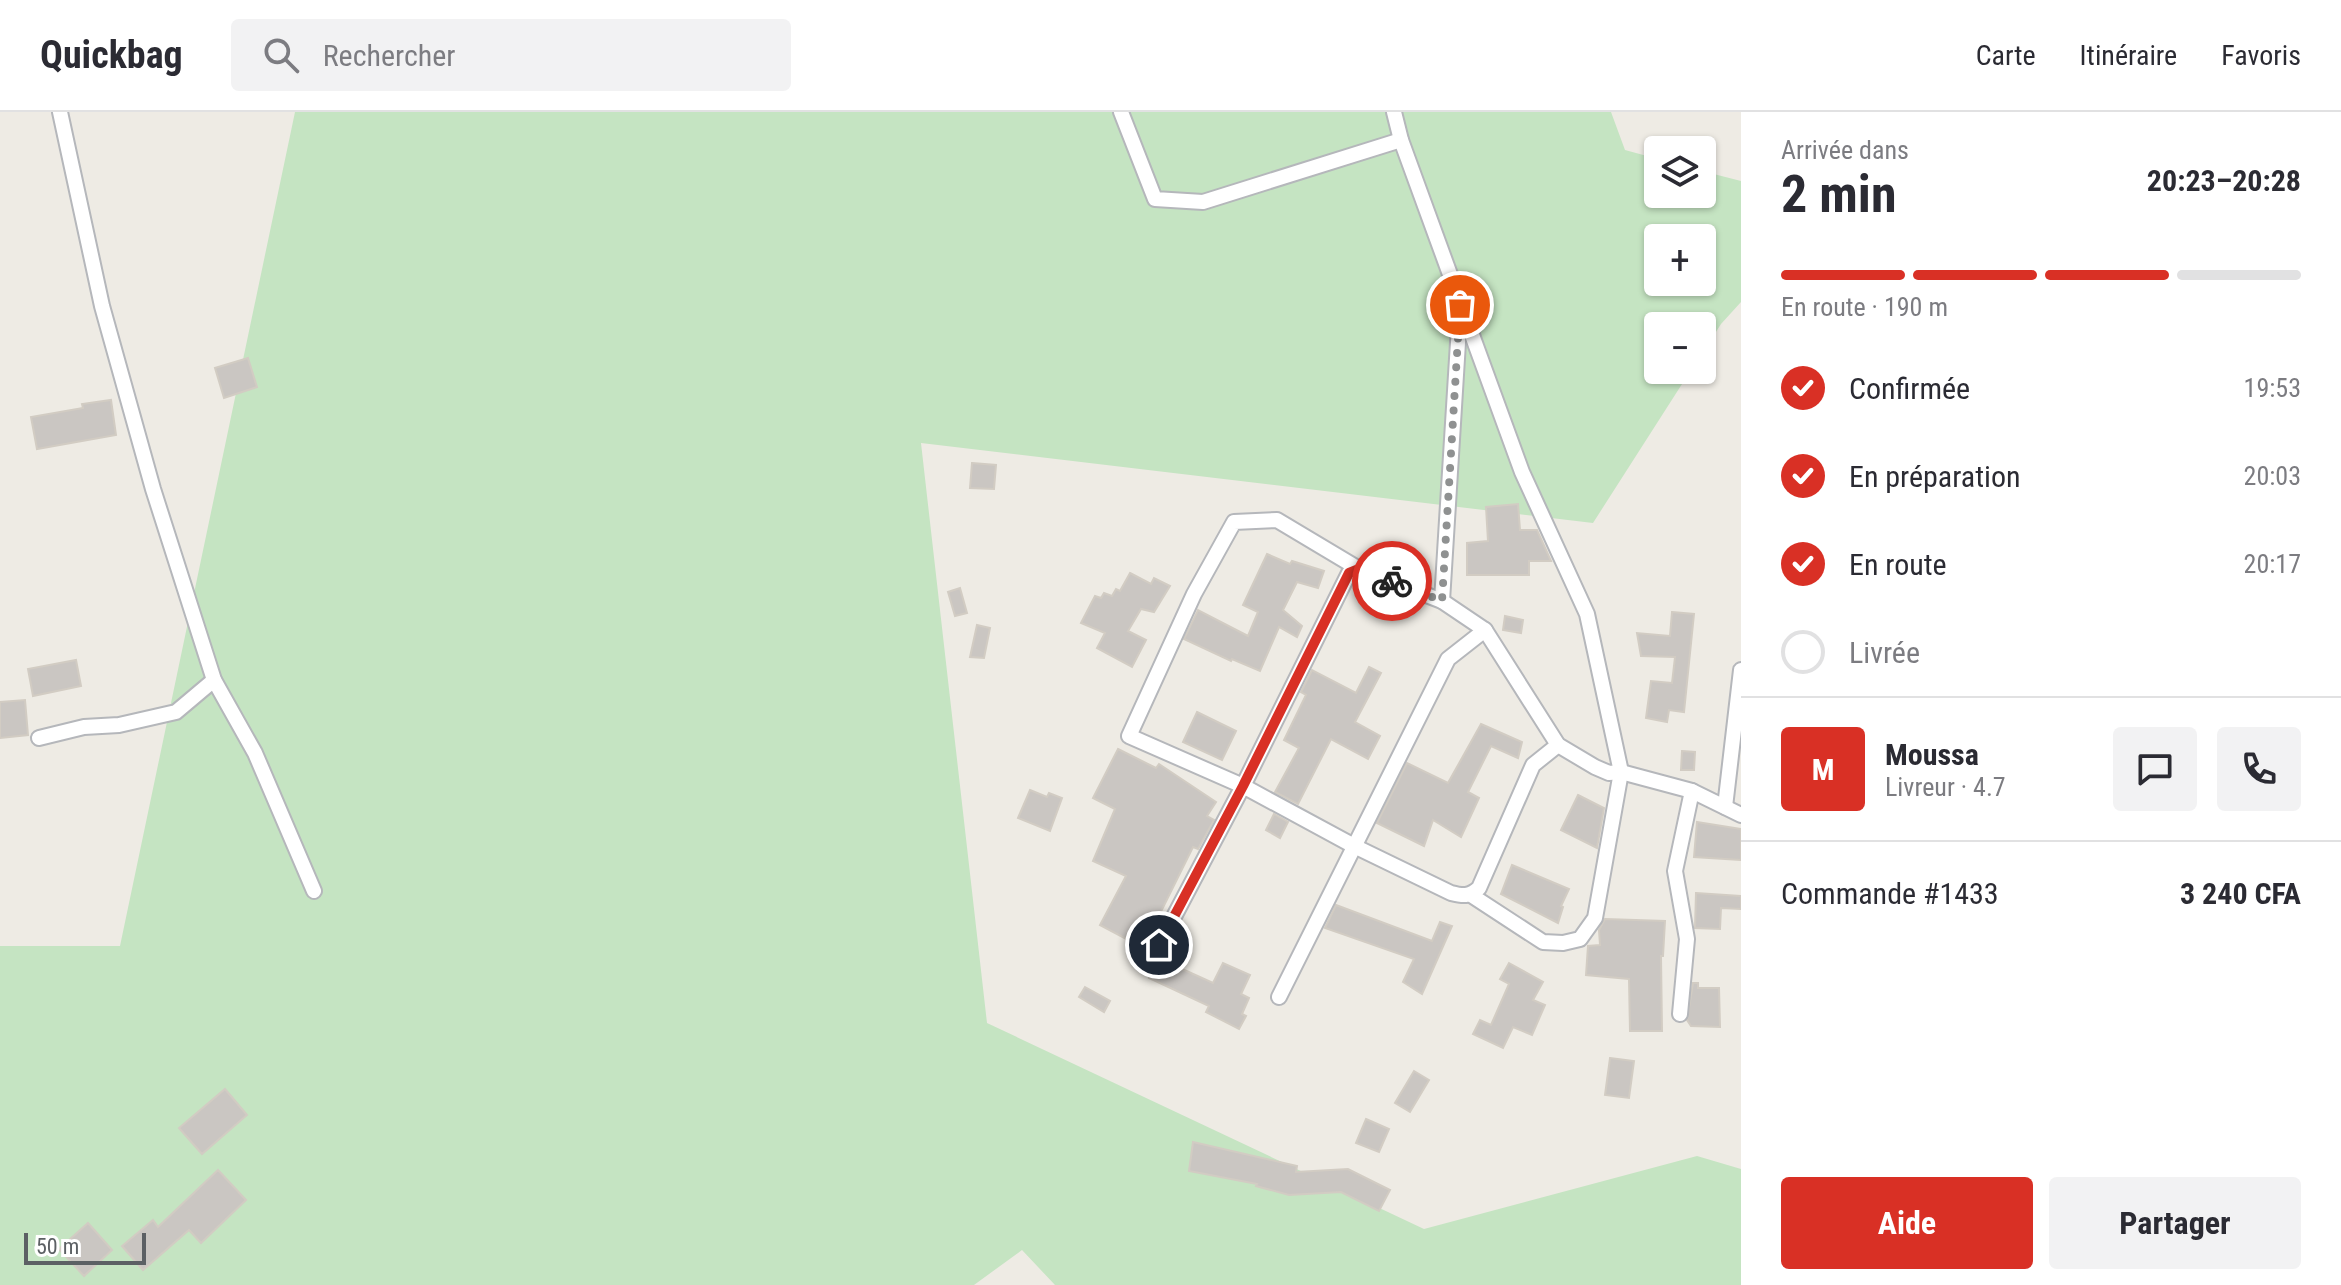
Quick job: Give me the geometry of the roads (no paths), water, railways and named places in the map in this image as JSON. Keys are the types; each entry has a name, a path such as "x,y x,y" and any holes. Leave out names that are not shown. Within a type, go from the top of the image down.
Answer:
{"street":[{"path":"1121,112 1155,199 1203,202 1401,140"},
{"path":"1394,112 1401,140 1522,472 1587,614 1621,772 1595,918 1580,939 1563,943 1543,942 1471,895 1451,893 1354,846 1243,786 1129,736 1201,582 1234,522 1277,520 1359,569 1442,601 1485,630 1558,745 1609,773 1621,772 1692,791 1741,815"},
{"path":"62,113 102,306 153,489 214,680 255,753 314,891"},
{"path":"1442,601 1460,305"},
{"path":"1159,945 1243,786 1349,573 1359,569"},
{"path":"1279,997 1448,659 1485,630"},
{"path":"1725,807 1738,738 1741,670"},
{"path":"39,738 84,727 119,725 176,712 214,680"},
{"path":"1471,895 1479,888 1533,765 1558,745"},
{"path":"1680,1014 1687,939 1675,871 1692,791"}]}
